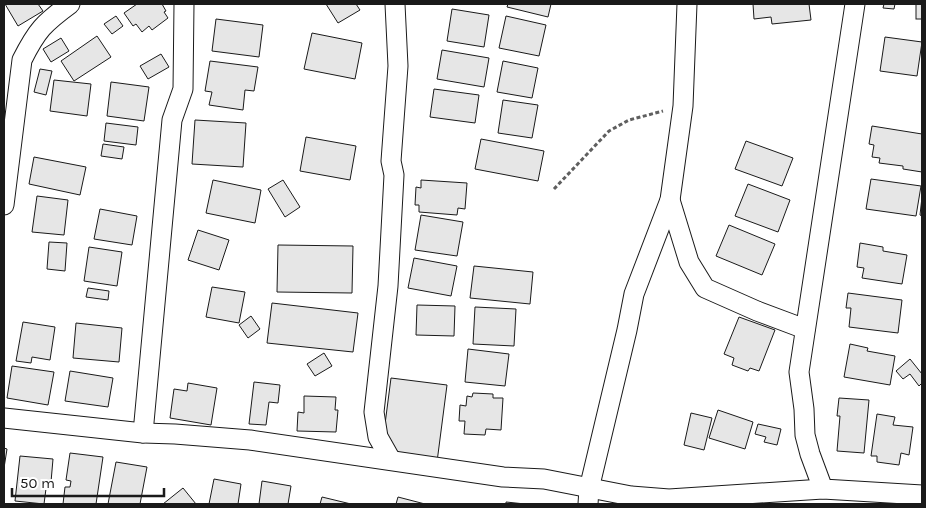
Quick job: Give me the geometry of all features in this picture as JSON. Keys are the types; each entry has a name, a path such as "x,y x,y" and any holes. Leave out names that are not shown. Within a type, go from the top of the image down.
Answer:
{"street":[{"path":"4,205 22,60 32,39 46,21 70,4"},
{"path":"143,433 172,120 183,90 184,4"},
{"path":"391,460 378,436 374,412 388,286 394,176 392,161 398,66 395,4"},
{"path":"588,496 634,294 670,200 683,106 686,4"},
{"path":"823,489 805,435 799,372 855,4"},
{"path":"670,200 689,262 705,288 757,311 805,329"},
{"path":"4,418 143,433 250,440 503,477 544,480 588,496 631,496 670,499 823,489 922,495"}],"path":[{"path":"554,189 609,131 629,120 683,106"}],"building":[{"path":"5,4 38,4 43,11 18,26"},
{"path":"137,4 162,4 168,18 152,30 149,26 142,32 136,24 133,26 124,13"},
{"path":"326,4 356,4 360,10 338,23"},
{"path":"508,4 551,4 548,17 507,7"},
{"path":"753,4 809,4 811,20 772,24 771,17 754,19"},
{"path":"884,4 895,4 894,9 883,8"},
{"path":"916,4 922,4 922,19 916,19"},
{"path":"452,9 489,15 484,47 447,41"},
{"path":"116,16 123,26 112,34 104,24"},
{"path":"506,16 546,25 539,56 499,48"},
{"path":"216,19 263,25 259,57 212,51"},
{"path":"312,33 362,43 355,79 304,69"},
{"path":"97,36 111,57 74,81 61,61"},
{"path":"885,37 922,42 917,76 880,71"},
{"path":"61,38 69,51 51,62 43,49"},
{"path":"442,50 489,58 484,87 437,79"},
{"path":"161,54 169,67 148,79 140,66"},
{"path":"210,61 258,67 254,91 245,90 243,110 209,105 212,92 205,91"},
{"path":"503,61 538,68 532,98 497,92"},
{"path":"40,69 52,71 46,95 34,92"},
{"path":"54,80 91,84 87,116 50,111"},
{"path":"111,82 149,87 144,121 107,116"},
{"path":"434,89 479,95 475,123 430,117"},
{"path":"503,100 538,105 532,138 498,133"},
{"path":"195,120 246,123 243,167 192,164"},
{"path":"106,123 138,127 136,145 104,141"},
{"path":"872,126 922,134 922,172 903,169 903,166 879,163 880,158 872,157 874,145 869,144"},
{"path":"306,137 356,146 350,180 300,171"},
{"path":"481,139 544,151 538,181 475,169"},
{"path":"746,141 793,158 782,186 735,169"},
{"path":"103,144 124,147 122,159 101,156"},
{"path":"34,157 86,167 80,195 29,184"},
{"path":"871,179 921,186 916,216 866,209"},
{"path":"213,180 261,190 255,223 206,213"},
{"path":"283,180 300,207 285,217 268,189"},
{"path":"421,180 467,183 465,209 458,208 457,215 419,212 419,205 415,205 416,187 421,188"},
{"path":"748,184 790,200 778,232 735,216"},
{"path":"37,196 68,200 64,235 32,232"},
{"path":"922,197 922,216 920,215"},
{"path":"100,209 137,216 132,245 94,239"},
{"path":"421,215 463,222 457,256 415,250"},
{"path":"729,225 775,244 762,275 716,256"},
{"path":"198,230 229,240 219,270 188,260"},
{"path":"49,242 67,243 65,271 47,269"},
{"path":"860,243 883,247 883,251 907,255 902,284 862,278 864,268 857,267"},
{"path":"278,245 353,246 352,293 277,292"},
{"path":"89,247 122,252 117,286 84,281"},
{"path":"414,258 457,266 451,296 408,288"},
{"path":"474,266 533,272 530,304 470,298"},
{"path":"212,287 245,292 239,323 206,317"},
{"path":"88,288 109,291 108,300 86,297"},
{"path":"848,293 902,300 898,333 849,327 851,308 846,308"},
{"path":"272,303 358,313 353,352 267,343"},
{"path":"417,305 455,306 454,336 416,335"},
{"path":"475,307 516,309 514,346 473,344"},
{"path":"251,316 260,329 248,338 239,325"},
{"path":"739,317 775,330 759,371 750,368 748,371 732,365 734,358 724,354"},
{"path":"23,322 55,327 50,360 32,357 31,363 16,361"},
{"path":"76,323 122,328 119,362 73,358"},
{"path":"850,344 868,348 867,351 895,356 890,385 844,377"},
{"path":"468,349 509,354 505,386 465,382"},
{"path":"324,353 332,366 315,376 307,364"},
{"path":"910,359 922,374 922,383 919,386 910,374 903,379 896,371"},
{"path":"12,366 54,372 48,405 7,398"},
{"path":"70,371 113,378 108,407 65,401"},
{"path":"391,378 447,385 437,462 381,455"},
{"path":"254,382 280,385 278,403 269,402 266,425 249,424"},
{"path":"188,383 217,388 211,425 170,418 174,389 187,391"},
{"path":"473,393 493,394 493,398 503,398 501,430 486,429 485,435 464,434 465,421 459,421 460,405 466,406 467,396 472,397"},
{"path":"304,396 336,397 335,410 338,410 336,432 297,431 298,412 304,413"},
{"path":"839,398 869,400 864,453 837,451 840,416 837,416"},
{"path":"718,410 753,422 745,449 709,438"},
{"path":"691,413 712,418 704,450 684,445"},
{"path":"877,414 895,417 893,425 913,427 909,455 901,453 899,465 877,462 877,456 871,456"},
{"path":"758,424 781,429 777,445 764,442 766,437 755,434"},
{"path":"4,448 7,449 4,468"},
{"path":"70,453 103,457 96,504 63,504 65,487 70,487 71,481 66,480"},
{"path":"20,456 53,459 51,482 47,481 44,504 15,501"},
{"path":"116,462 147,467 140,504 108,504"},
{"path":"214,479 241,484 238,504 209,504"},
{"path":"262,481 291,486 288,504 259,504"},
{"path":"183,488 196,504 163,504"},
{"path":"322,497 351,504 320,504"},
{"path":"398,497 425,504 396,504"},
{"path":"506,502 525,504 506,504"}]}
